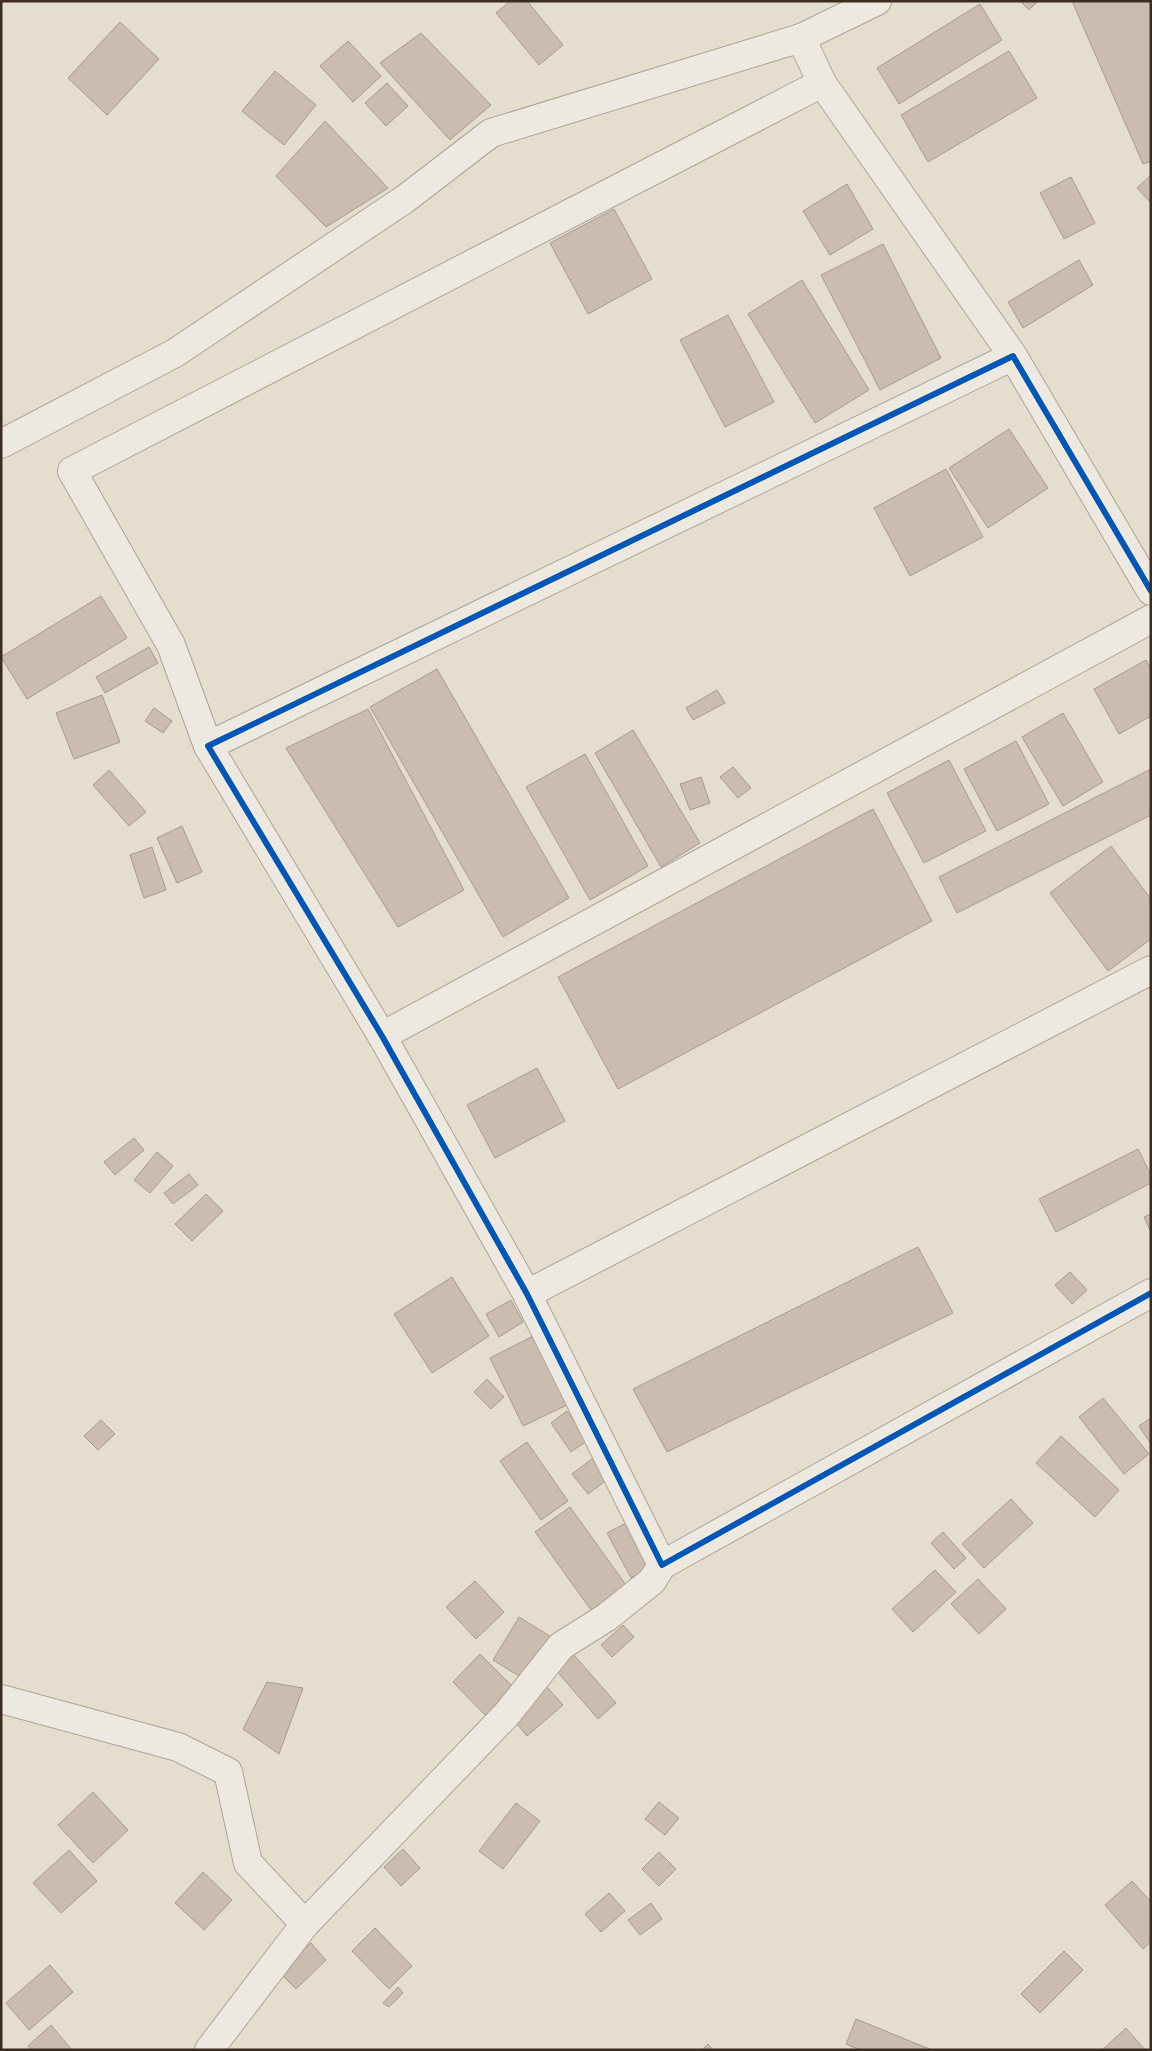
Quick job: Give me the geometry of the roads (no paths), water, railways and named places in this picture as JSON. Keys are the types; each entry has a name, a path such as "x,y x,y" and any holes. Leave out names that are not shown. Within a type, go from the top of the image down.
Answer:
{"street":[{"path":"1,444 174,353 405,199 492,133 801,38 877,1"},
{"path":"801,38 822,83 1013,356 1151,591"},
{"path":"662,1565 527,1294 382,1036 208,746 171,645 72,471 822,83"},
{"path":"208,746 1013,356"},
{"path":"382,1036 1151,619"},
{"path":"527,1294 1151,970"},
{"path":"209,2050 305,1924 507,1714 561,1646 607,1617 652,1581 662,1565 1151,1293"},
{"path":"1,1700 178,1748 228,1772 248,1863 305,1924"}]}
